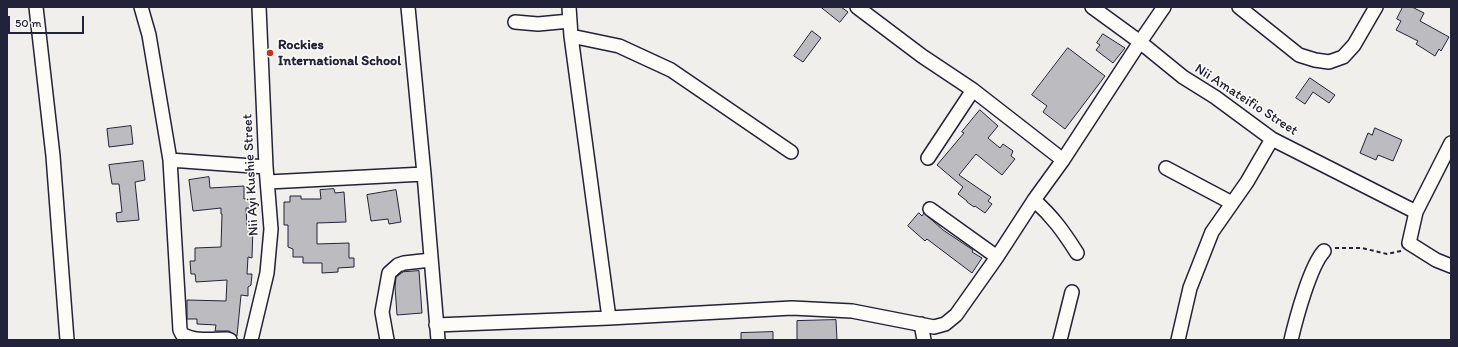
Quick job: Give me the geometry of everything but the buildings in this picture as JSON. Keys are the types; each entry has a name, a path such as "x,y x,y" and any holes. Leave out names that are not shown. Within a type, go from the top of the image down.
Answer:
{"street":[{"path":"36,7 53,156 67,340"},
{"path":"141,7 149,36 170,160 182,334 195,339 230,340"},
{"name":"Nii Ayi Kushie Street","path":"251,340 267,273 271,229 266,167 259,7"},
{"path":"408,7 438,340"},
{"path":"568,7 609,318"},
{"path":"857,7 922,56 973,90 1063,160"},
{"name":"Nii Amateifio Street","path":"1092,7 1140,42 1183,77 1215,96 1272,139 1416,212"},
{"path":"436,325 609,318 792,308 852,311 934,327 945,324 956,315 997,257 1164,7"},
{"path":"1239,7 1299,55 1315,60 1329,62 1342,57 1354,45 1376,7"},
{"path":"515,22 538,24 570,21"},
{"path":"571,36 619,46 671,70 790,152"},
{"path":"928,158 973,90"},
{"path":"1178,340 1190,288 1212,232 1247,182 1272,139"},
{"path":"1451,143 1416,212 1409,243 1436,260 1451,266"},
{"path":"170,160 266,167"},
{"path":"1166,168 1232,203"},
{"path":"268,182 424,174"},
{"path":"1034,200 1060,226 1077,253"},
{"path":"930,209 997,257"},
{"path":"1291,340 1302,302 1316,264 1319,256 1324,251"},
{"path":"387,340 382,312 389,273 398,264 431,260"},
{"path":"1060,340 1072,292"},
{"path":"921,324 924,340"}],"path":[{"path":"1324,251 1340,248 1357,248 1387,254 1401,251 1409,243"}],"place":[{"name":"Rockies International School","path":"270,53"}]}
